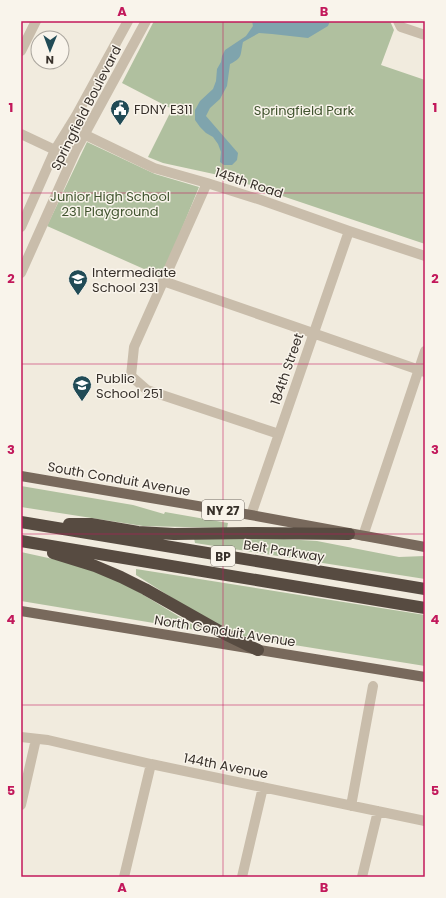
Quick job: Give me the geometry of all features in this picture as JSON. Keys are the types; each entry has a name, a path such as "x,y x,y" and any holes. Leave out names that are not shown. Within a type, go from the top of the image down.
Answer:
{"highway":[{"path":"21,522 91,524 138,532 174,534 349,534"},
{"name":"Belt Parkway","path":"21,522 425,589"},
{"path":"21,542 108,571 145,589 221,632 258,650"},
{"name":"BP","path":"21,542 425,608"}],"main road":[{"name":"South Conduit Avenue","path":"21,476 251,515 425,547"},
{"name":"North Conduit Avenue","path":"21,610 425,677"}],"street":[{"path":"21,51 36,21"},
{"name":"Springfield Boulevard","path":"21,227 55,150 76,116 128,21"},
{"name":"Springfield Boulevard","path":"21,273 76,150 146,21"},
{"path":"400,24 425,35"},
{"name":"145th Road","path":"69,126 154,168 261,200 425,256"},
{"path":"21,134 55,150"},
{"path":"206,183 134,347 131,376 147,390 279,434"},
{"name":"184th Street","path":"251,515 349,231"},
{"path":"163,281 422,371"},
{"path":"362,536 422,371 425,351"},
{"path":"351,806 373,686"},
{"name":"144th Avenue","path":"21,737 48,740 151,764 425,821"},
{"path":"21,805 36,739"},
{"path":"124,877 151,764"},
{"path":"242,877 263,787"},
{"path":"362,877 378,811"}],"green space":[{"name":"Springfield Park","path":"154,21 390,21 394,30 381,65 425,80 425,244 223,176 163,163 148,157 172,109 122,83"},
{"name":"Junior High School 231 Playground","path":"87,142 155,174 199,187 162,277 47,226"},
{"path":"21,486 133,505 164,514 165,512 228,523 227,528 143,526 21,507"},
{"path":"250,537 317,541 399,557 425,556 425,579 195,543 194,538"},
{"path":"21,552 99,571 132,588 199,630 21,601"},
{"path":"136,569 425,615 425,666 243,636 218,627 136,575"}],"water":[{"path":"252,21 330,21 328,26 308,38 259,33 243,42 239,58 230,64 227,86 220,99 210,108 206,116 238,153 237,160 232,165 224,165 220,162 221,152 218,144 213,137 200,127 195,120 195,110 200,101 213,89 216,81 217,69 225,50 246,36 253,26"}],"place":[{"name":"FDNY E311","path":"120,126"},
{"name":"Intermediate School 231","path":"78,296"},
{"name":"Public School 251","path":"82,402"}]}
